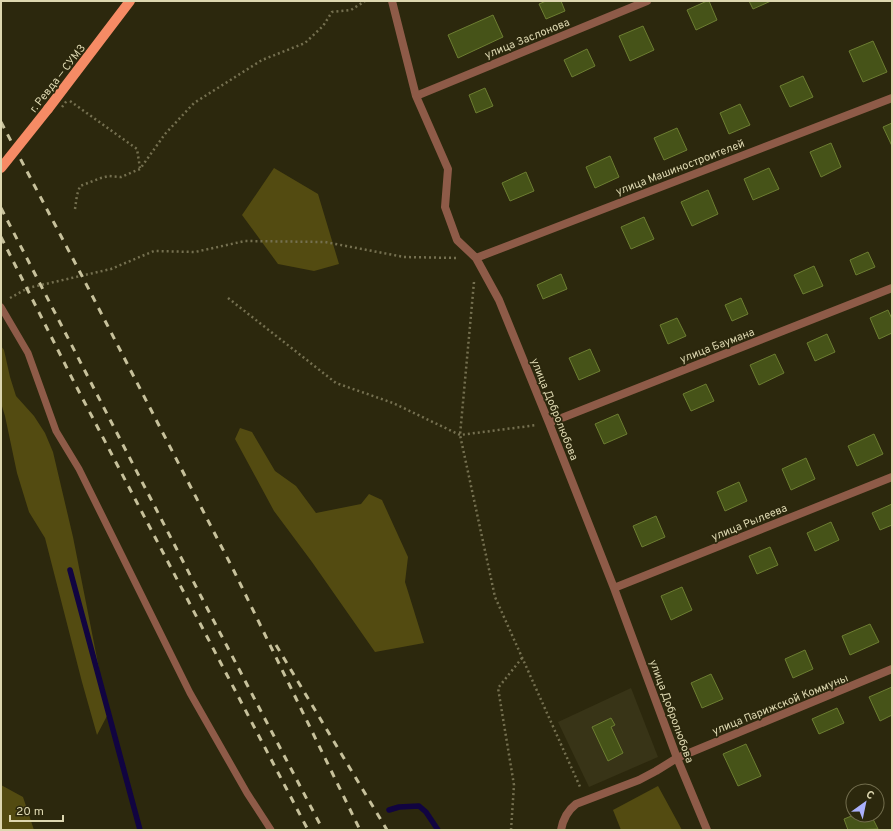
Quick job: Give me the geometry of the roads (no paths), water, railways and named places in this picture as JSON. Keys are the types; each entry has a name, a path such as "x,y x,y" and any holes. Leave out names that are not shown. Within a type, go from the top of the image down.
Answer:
{"main road":[{"name":"г. Ревда — СУМЗ","path":"1,168 130,1"}],"street":[{"name":"улица Добролюбова","path":"392,1 416,96 448,168 445,207 457,240 476,258 499,300 614,588 677,758 707,830"},
{"name":"улица Заслонова","path":"416,96 647,1"},
{"name":"улица Машиностроителей","path":"476,258 892,98"},
{"name":"улица Баумана","path":"549,423 892,288"},
{"name":"улица Рылеева","path":"614,588 892,477"},
{"name":"улица Парижской Коммуны","path":"561,830 565,816 576,804 639,780 677,758 892,670"}],"lane":[{"path":"1,307 28,353 56,431 79,469 190,693 247,794 271,830"}],"waterway":[{"path":"70,570 140,830"},
{"path":"389,810 399,807 419,806 426,812 438,830"}],"railway":[{"path":"1,122 234,571 360,830"},
{"path":"1,208 323,830"},
{"path":"1,237 75,384 308,830"},
{"path":"276,645 387,830"}]}
